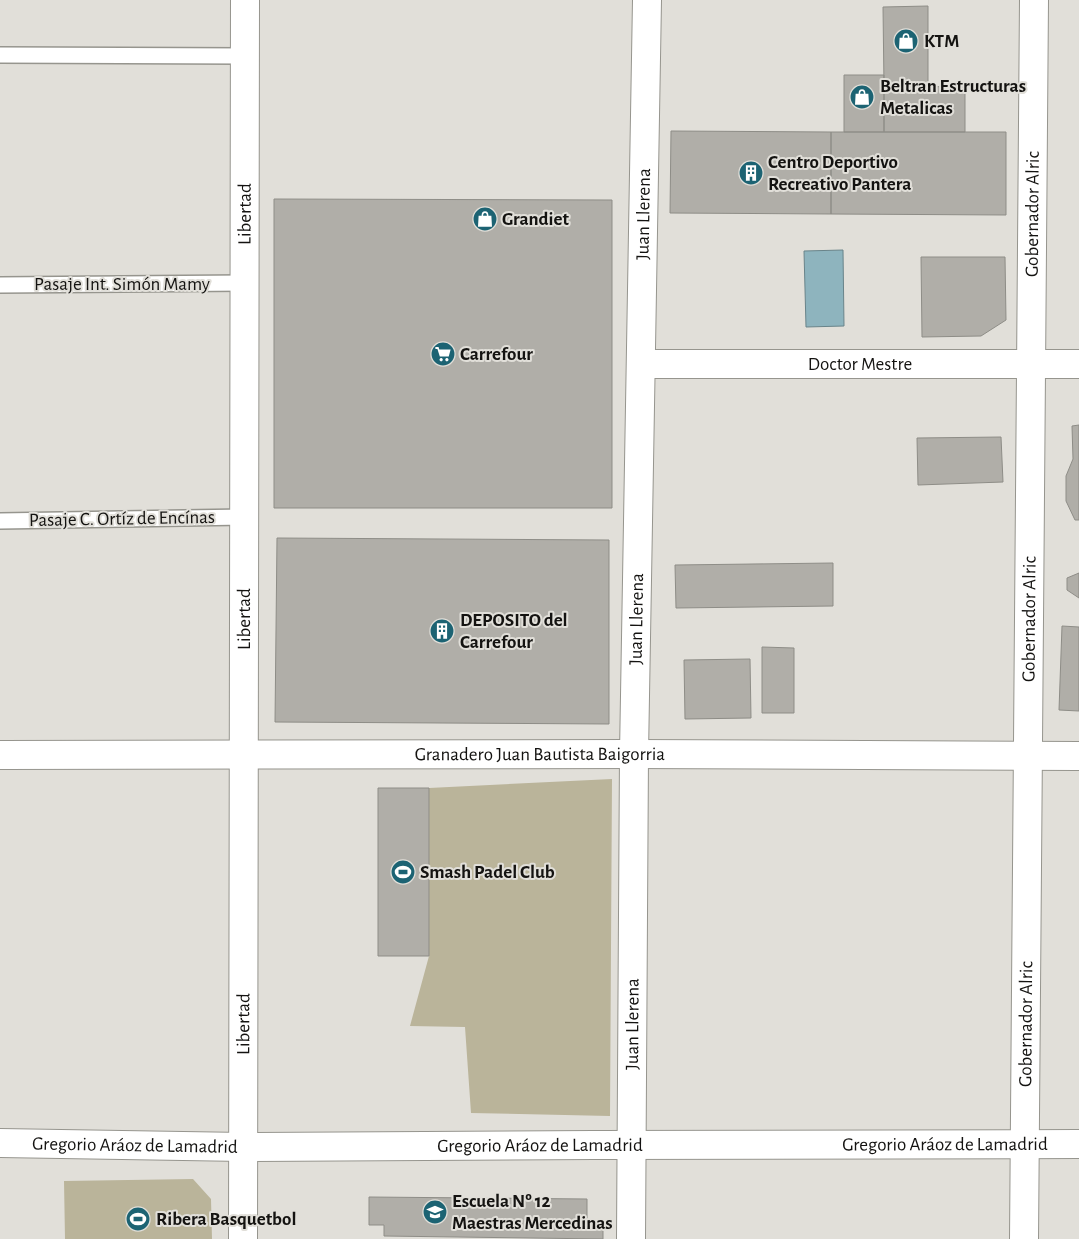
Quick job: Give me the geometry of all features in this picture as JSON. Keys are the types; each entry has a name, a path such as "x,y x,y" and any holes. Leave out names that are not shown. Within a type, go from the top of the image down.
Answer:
{"street":[{"name":"Libertad","path":"243,1239 245,0"},
{"name":"Juan Llerena","path":"630,1239 634,754 647,0"},
{"name":"Gobernador Alric","path":"1024,1239 1034,0"},
{"name":"Doctor Mestre","path":"641,364 1079,364"},
{"name":"Granadero Juan Bautista Baigorria","path":"0,755 634,754 1079,756"},
{"name":"Gregorio Aráoz de Lamadrid","path":"0,1143 244,1147 1079,1144"}],"lane":[{"path":"0,55 245,56"},
{"name":"Pasaje Int. Simón Mamy","path":"0,285 245,283"},
{"name":"Pasaje C. Ortíz de Encínas","path":"0,521 245,517"}],"shaded area":[{"path":"612,779 610,1116 471,1113 465,1027 410,1026 429,956 429,788"},
{"name":"Ribera Basquetbol","path":"193,1179 211,1199 212,1239 65,1239 64,1181"}],"water":[{"path":"843,250 844,326 806,327 804,251"}],"building":[{"name":"KTM","path":"928,6 928,87 884,86 883,7"},
{"path":"844,75 884,75 884,132 844,132"},
{"path":"884,86 965,87 965,132 884,132"},
{"name":"Centro Deportivo Recreativo Pantera","path":"671,131 831,132 831,214 670,213"},
{"path":"831,132 1006,132 1006,215 831,214"},
{"name":"Carrefour","path":"274,199 612,200 612,508 274,508"},
{"path":"921,257 1005,257 1006,320 981,336 922,337"},
{"path":"1079,425 1079,520 1075,520 1066,501 1066,476 1073,459 1072,426"},
{"path":"1001,437 1003,482 918,485 917,438"},
{"name":"DEPOSITO del Carrefour","path":"277,538 609,540 609,724 275,722"},
{"path":"833,563 833,606 676,608 675,565"},
{"path":"1079,573 1079,598 1067,590 1067,578"},
{"path":"1062,626 1079,627 1079,711 1059,710"},
{"path":"762,647 794,648 794,713 762,713"},
{"path":"750,659 751,718 685,719 684,660"},
{"name":"Smash Padel Club","path":"378,788 429,788 429,956 378,956"},
{"name":"Escuela Nº 12 Maestras Mercedinas","path":"369,1197 587,1199 587,1225 603,1226 603,1239 384,1236 384,1225 369,1225"}],"place":[{"name":"KTM","path":"906,41"},
{"name":"Beltran Estructuras Metalicas","path":"862,97"},
{"name":"Centro Deportivo Recreativo Pantera","path":"751,173"},
{"name":"Grandiet","path":"485,219"},
{"name":"Carrefour","path":"443,354"},
{"name":"DEPOSITO del Carrefour","path":"442,631"},
{"name":"Smash Padel Club","path":"403,872"},
{"name":"Escuela Nº 12 Maestras Mercedinas","path":"435,1212"},
{"name":"Ribera Basquetbol","path":"138,1219"}]}
